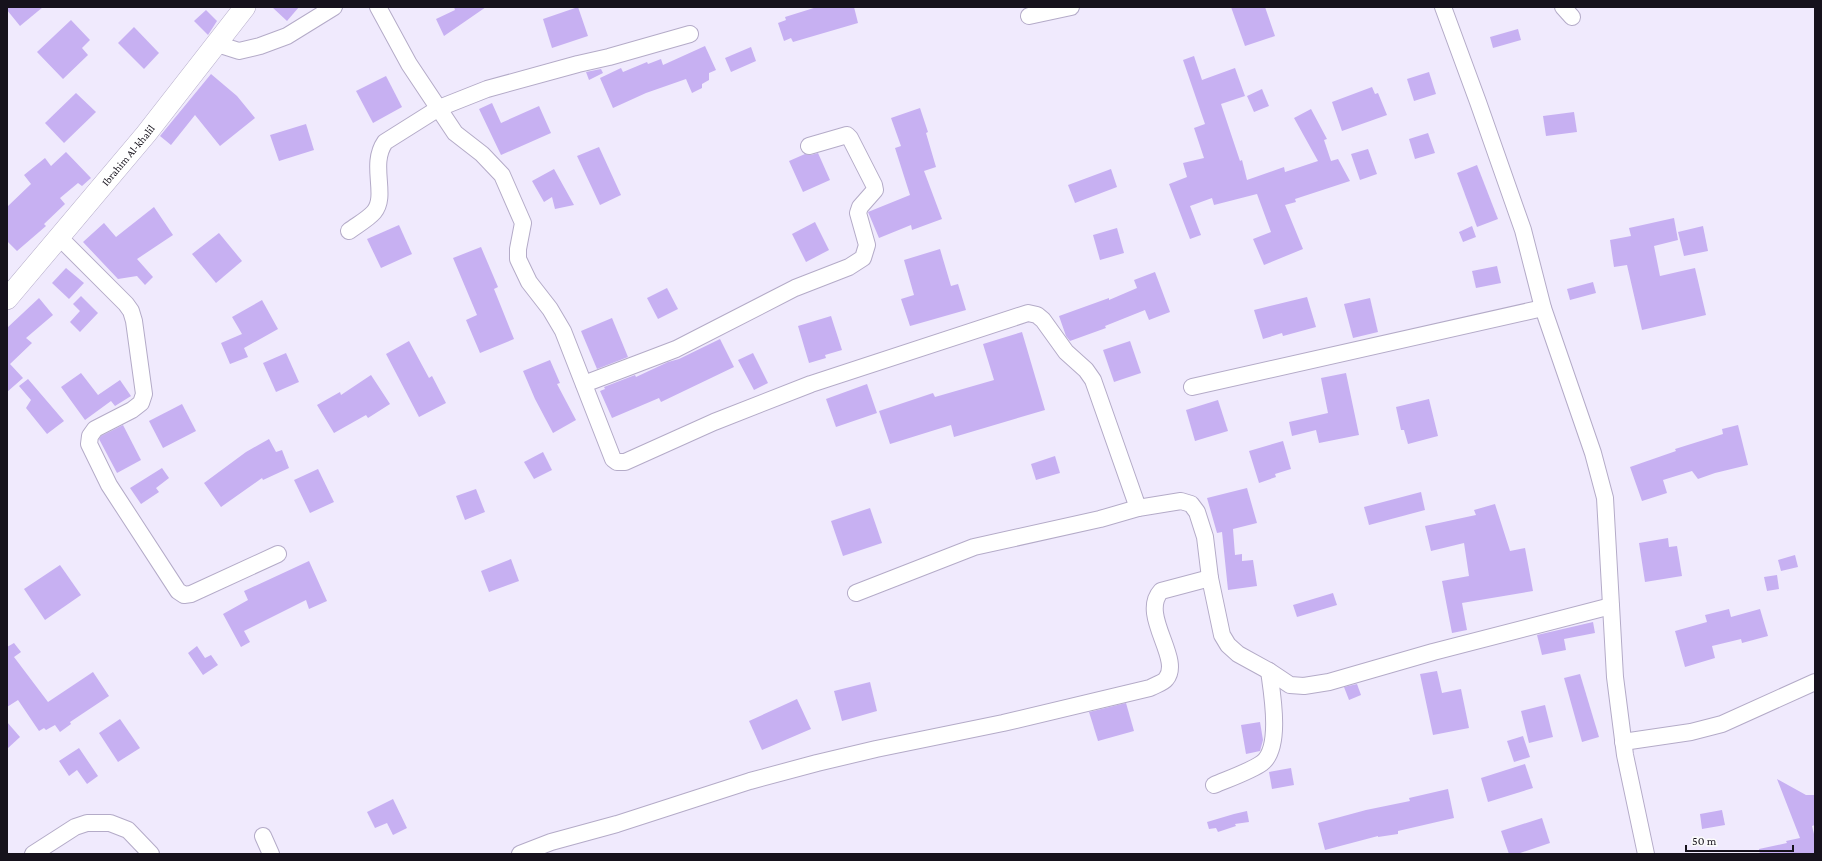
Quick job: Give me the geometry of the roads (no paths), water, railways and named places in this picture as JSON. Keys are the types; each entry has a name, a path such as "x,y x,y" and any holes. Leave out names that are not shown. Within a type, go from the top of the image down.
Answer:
{"street":[{"name":"Ibrahim Al-khalil","path":"7,299 146,134 218,44 245,7"},
{"path":"218,44 239,51 260,46 286,36 334,7"},
{"path":"378,7 409,64 454,133 482,154 502,175 523,223 518,249 518,259 528,282 550,309 563,331 613,459 617,462 625,462 714,422 811,384 1028,313 1037,315 1043,320 1066,352 1086,370 1093,380 1138,508"},
{"path":"1029,16 1071,7"},
{"path":"1444,7 1523,230 1543,308 1593,453 1605,498 1614,677 1623,742 1646,854"},
{"path":"349,231 375,211 380,196 378,164 380,150 385,142 438,108 487,89 690,34"},
{"path":"584,384 676,349 795,288 849,267 863,258 867,245 858,213 860,207 875,190 874,185 850,138 847,135 809,146"},
{"path":"59,237 126,304 134,321 144,394 141,403 132,410 95,429 90,436 89,444 109,485 178,591 184,595 191,594 278,554"},
{"path":"1192,387 1543,308"},
{"path":"856,593 974,547 1100,519 1138,508 1181,501 1191,504 1197,512 1205,537 1210,578 1222,635 1228,645 1238,654 1269,671 1290,685 1304,686 1329,682 1441,650 1610,606"},
{"path":"520,854 551,842 617,824 750,781 816,763 1003,723 1150,688 1166,680 1170,672 1170,664 1159,629 1154,604 1157,596 1161,591 1210,578"},
{"path":"1214,785 1263,762 1273,746 1274,711 1269,671"},
{"path":"1623,742 1691,732 1722,724 1815,682"},
{"path":"33,854 75,827 87,823 110,823 128,830 151,854"},
{"path":"263,836 271,854"}]}
